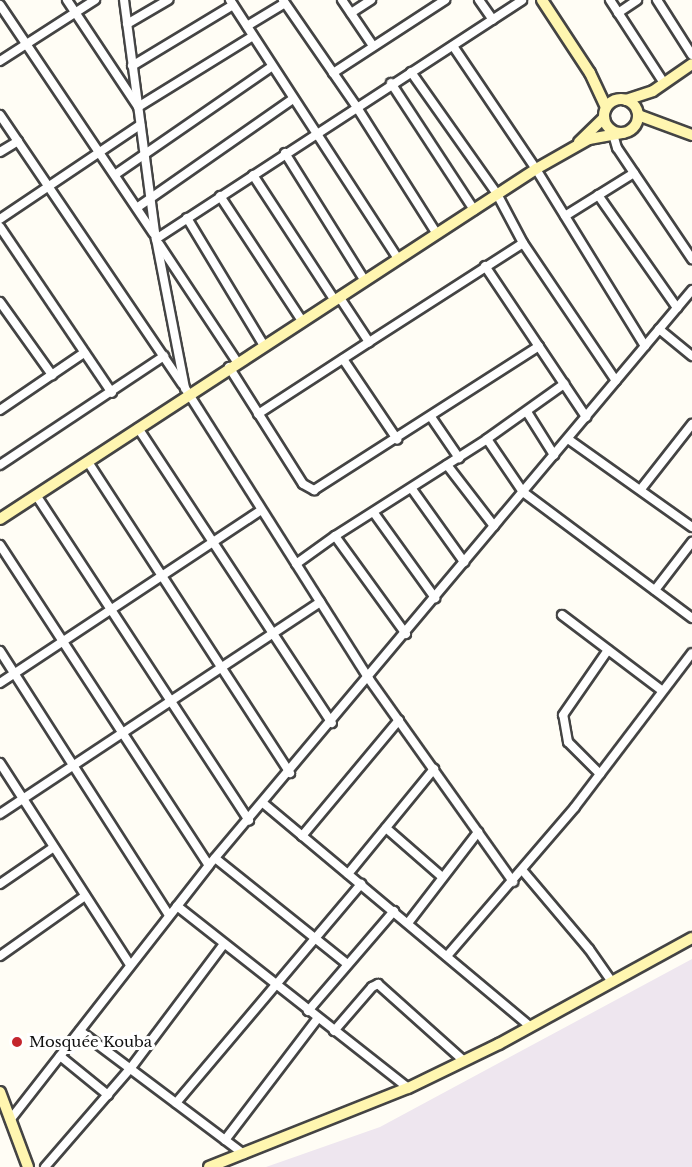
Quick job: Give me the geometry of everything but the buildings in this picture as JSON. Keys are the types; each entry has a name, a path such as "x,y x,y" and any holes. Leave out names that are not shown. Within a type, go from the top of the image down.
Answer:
{"street":[{"path":"67,0 138,107"},
{"path":"0,61 95,0"},
{"path":"124,0 156,239 187,391"},
{"path":"127,24 168,0"},
{"path":"342,0 373,46"},
{"path":"351,13 371,0"},
{"path":"333,73 445,0"},
{"path":"479,0 492,20"},
{"path":"156,239 285,153 316,135 391,83 453,46 522,0"},
{"path":"610,0 664,83"},
{"path":"618,13 637,0"},
{"path":"657,0 692,55"},
{"path":"247,26 284,1 356,106 437,234"},
{"path":"132,66 231,2 271,67 398,259"},
{"path":"548,2 590,74 609,128 623,131"},
{"path":"0,5 138,207 233,365 258,414 303,484 314,490 397,440 539,346"},
{"path":"138,107 253,36"},
{"path":"453,46 536,169 645,346"},
{"path":"574,146 605,113 621,100 653,91 664,83 687,73 692,64"},
{"path":"116,174 271,67"},
{"path":"411,72 497,194 523,243 616,381"},
{"path":"590,74 638,114 662,126 692,135"},
{"path":"391,83 474,210"},
{"path":"653,91 623,131 617,148 692,259"},
{"path":"138,207 292,99"},
{"path":"0,115 187,391 369,679 513,882"},
{"path":"0,219 140,125"},
{"path":"0,519 138,428 187,391 233,365 574,146 623,131 662,126"},
{"path":"0,152 18,141"},
{"path":"285,153 365,281"},
{"path":"565,216 634,173"},
{"path":"253,175 369,342"},
{"path":"598,195 676,308"},
{"path":"220,196 302,321"},
{"path":"187,218 263,344"},
{"path":"0,227 112,393"},
{"path":"258,414 523,243"},
{"path":"485,266 586,417"},
{"path":"10,1120 212,862 369,679 692,290"},
{"path":"0,302 52,375"},
{"path":"659,329 692,356"},
{"path":"0,410 84,353"},
{"path":"0,465 112,393 164,356"},
{"path":"343,359 397,440"},
{"path":"296,564 335,536 487,440 564,384"},
{"path":"527,412 554,455"},
{"path":"431,417 459,458"},
{"path":"641,489 692,424"},
{"path":"138,428 271,635 332,723"},
{"path":"568,438 692,527"},
{"path":"487,440 523,492 692,618"},
{"path":"88,462 290,772"},
{"path":"447,465 494,526"},
{"path":"412,489 464,562"},
{"path":"36,495 173,700 249,820"},
{"path":"0,683 261,510"},
{"path":"374,513 435,598"},
{"path":"335,536 406,634"},
{"path":"655,590 692,542"},
{"path":"0,545 122,736 212,862 316,937 346,963"},
{"path":"0,814 122,736 320,602"},
{"path":"562,615 661,690"},
{"path":"600,774 568,742 563,715 608,650"},
{"path":"0,651 72,768 169,915"},
{"path":"447,956 523,871 600,774 661,690 692,653"},
{"path":"302,836 399,720"},
{"path":"0,762 130,965"},
{"path":"348,874 434,770"},
{"path":"263,803 530,1026"},
{"path":"386,828 441,876"},
{"path":"408,923 441,876 478,832"},
{"path":"0,884 54,847"},
{"path":"523,871 590,949 612,982"},
{"path":"176,1103 361,884"},
{"path":"0,956 85,896"},
{"path":"177,906 223,945 408,1088"},
{"path":"308,1011 346,963 394,911"},
{"path":"210,1167 408,1088 530,1026 692,938"},
{"path":"45,1167 130,1069 223,945"},
{"path":"334,1031 372,987 378,984 464,1060"},
{"path":"225,1140 318,1018"},
{"path":"80,1031 244,1155"},
{"path":"60,1056 108,1095"},
{"path":"1,1098 28,1167"}],"shaded area":[{"path":"692,959 692,1167 266,1167 380,1127"}],"place":[{"name":"Mosquée Kouba","path":"17,1042"}]}
